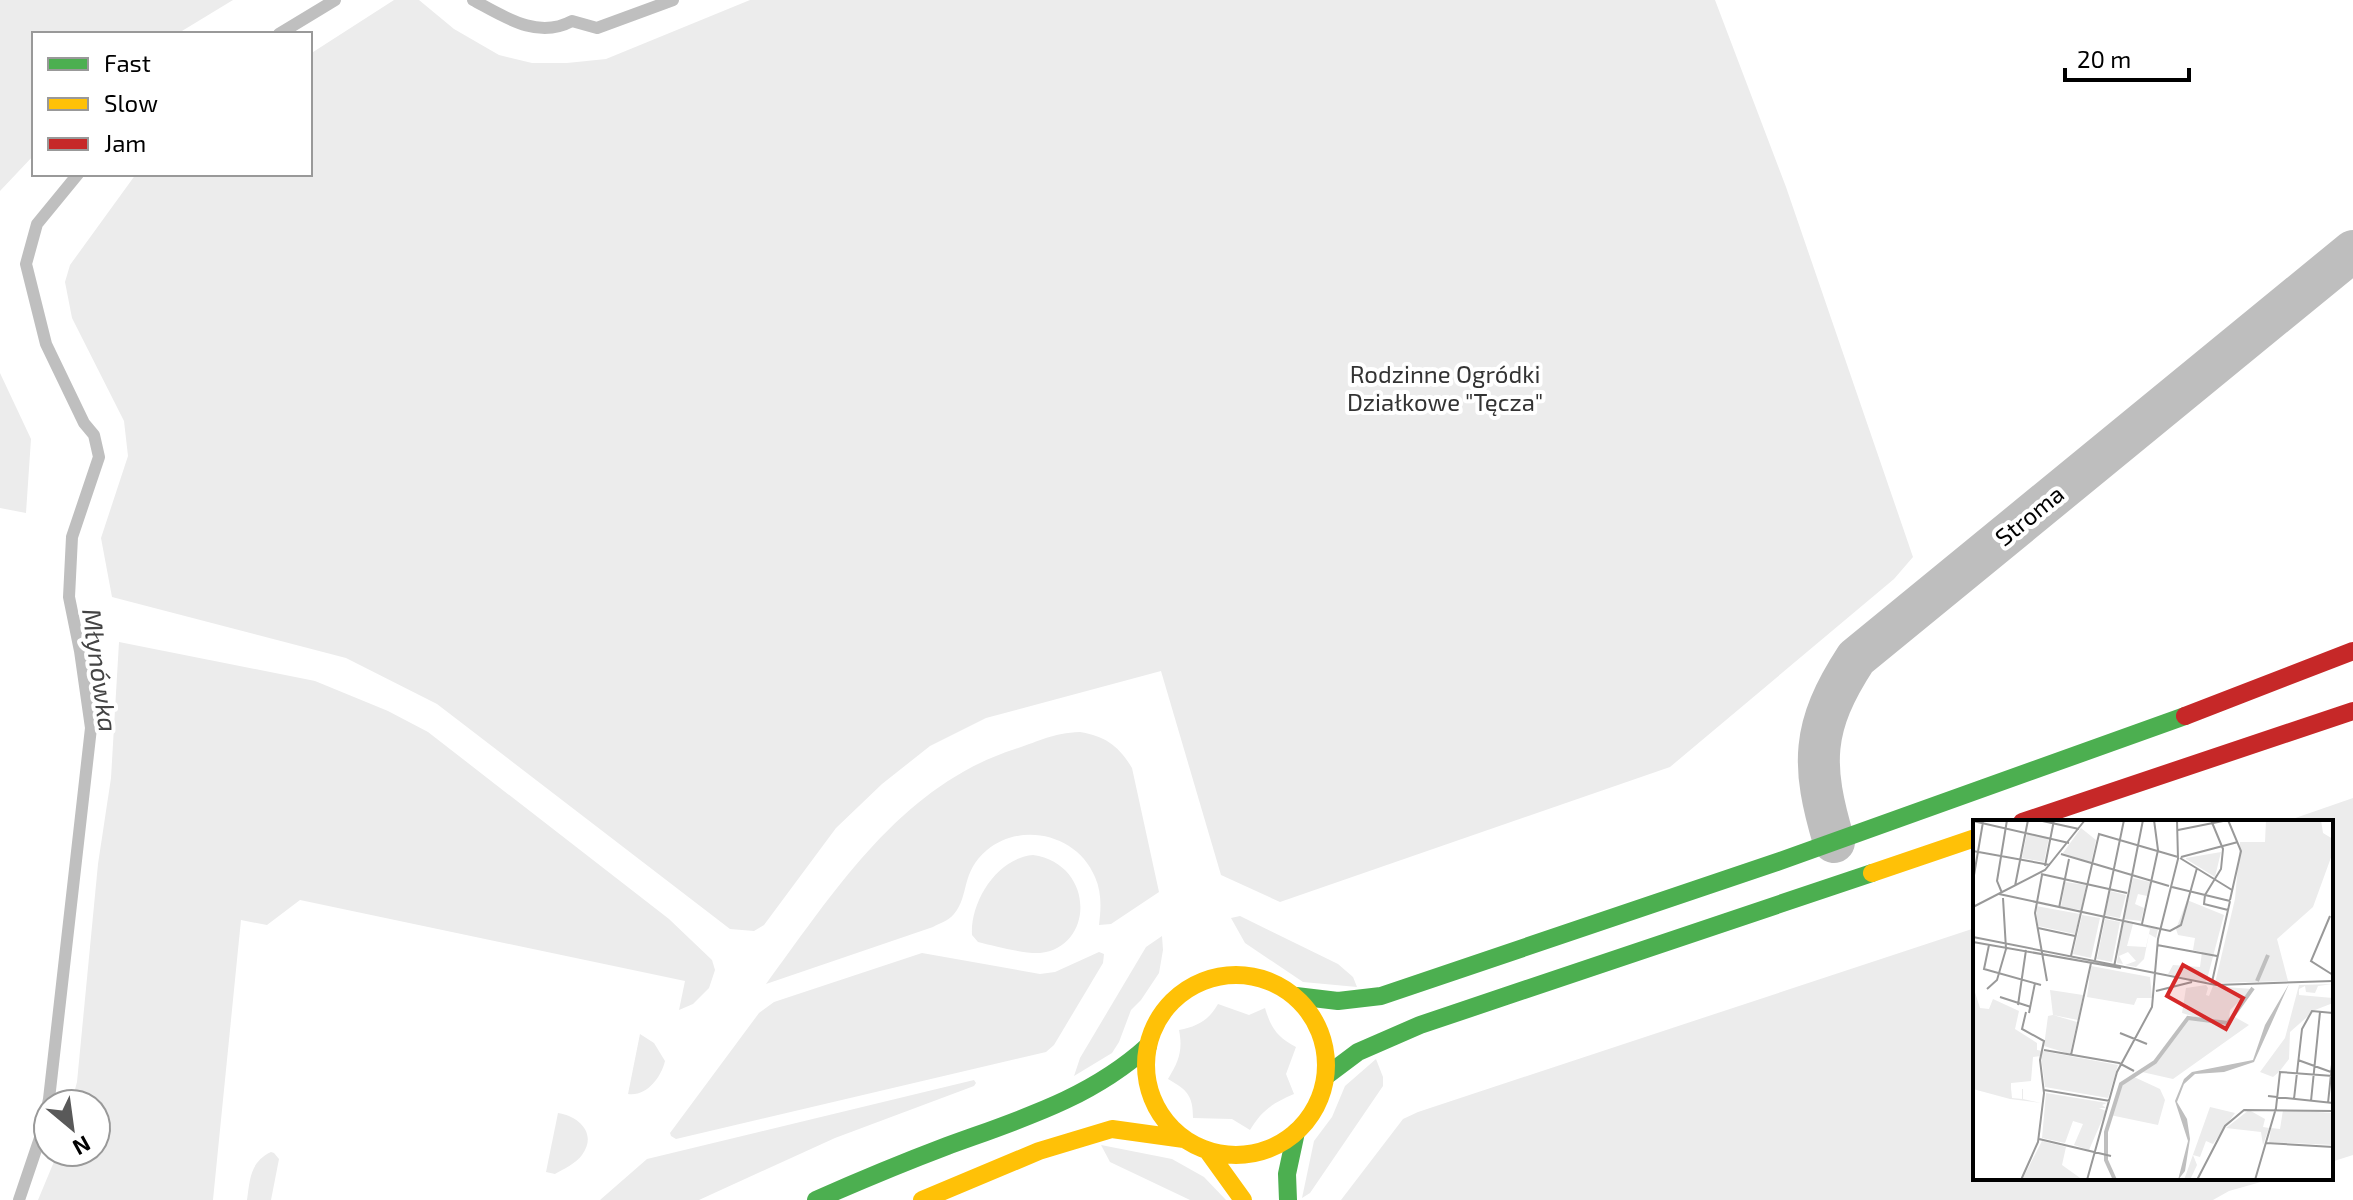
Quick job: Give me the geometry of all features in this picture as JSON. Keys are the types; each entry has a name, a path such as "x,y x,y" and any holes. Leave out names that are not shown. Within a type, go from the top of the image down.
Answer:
{"street":[{"name":"Stroma","path":"1834,842 1819,785 1822,721 1840,682 1856,658 2353,251"},
{"path":"1296,996 1330,1003 1358,1002 1381,996 1834,842 2135,735 2353,651"},
{"path":"2028,820 2353,711"},
{"path":"1326,1076 1364,1047 1420,1025 1973,839"},
{"path":"922,1200 1039,1151 1112,1129 1184,1139 1207,1150 1233,1155 1258,1152 1278,1144 1296,1132 1310,1116 1321,1097 1326,1076 1326,1054 1321,1033 1296,996 1277,984 1255,976 1233,974 1211,978 1188,988 1168,1005 1154,1026 1148,1046 1146,1076 1152,1100 1166,1122 1184,1139"},
{"path":"816,1200 934,1151 1080,1097 1124,1069 1148,1046"},
{"path":"1288,1200 1286,1189 1296,1132"},
{"path":"1207,1150 1243,1200"}],"green space":[{"path":"0,0 233,0 180,32 32,32 32,157 0,191"},
{"name":"Rodzinne Ogródki Działkowe \"Tęcza\"","path":"394,0 419,0 454,29 499,55 532,63 567,63 606,59 750,0 1715,0 1786,187 1913,557 1894,579 1670,767 1280,902 1221,875 1161,671 986,718 930,746 882,784 836,828 764,925 754,931 730,929 437,704 346,658 112,597 101,538 128,456 124,421 72,318 65,282 70,265 135,176 312,176 312,53"},
{"path":"0,373 31,439 26,513 0,508"},
{"path":"119,642 315,681 388,711 428,732 669,919 712,960 715,970 709,988 693,1004 679,1010 685,981 300,900 267,925 241,920 213,1200 38,1200 51,1168 112,1168 112,1088 75,1088 98,864 111,778"},
{"path":"1080,732 1110,743 1132,768 1159,892 1111,924 1099,925 1099,889 1087,863 1076,851 1048,837 1016,836 1001,841 978,859 969,875 959,907 947,920 766,984 844,879 904,815 937,788 974,766 1015,749 1054,736"},
{"path":"2353,798 2353,1155 2333,1161 2333,820 2290,820"},
{"path":"1033,855 1053,862 1068,873 1077,888 1080,905 1078,922 1071,936 1058,947 1040,953 978,942 972,935 973,922 988,884 1008,864"},
{"path":"1240,916 1338,964 1353,977 1357,987 1303,982 1245,943 1231,918"},
{"path":"1973,929 1973,1180 2268,1180 2229,1191 2213,1200 1341,1200 1403,1119"},
{"path":"1162,936 1159,973 1131,1010 1119,1042 1112,1053 1074,1076 1080,1058 1146,947"},
{"path":"1099,952 1104,954 1103,963 1054,1045 1046,1052 676,1139 671,1136 670,1133 759,1013 774,1002 922,953 1040,974 1055,972"},
{"path":"1218,1004 1249,1015 1265,1008 1276,1031 1296,1047 1286,1074 1294,1094 1269,1108 1250,1130 1232,1119 1193,1118 1188,1094 1168,1079 1179,1055 1179,1030 1202,1022"},
{"path":"640,1034 654,1043 665,1061 652,1085 641,1092 628,1094"},
{"path":"1376,1059 1383,1086 1310,1193 1302,1198 1314,1141 1332,1117 1345,1086"},
{"path":"974,1080 974,1086 835,1138 699,1200 600,1200 647,1159"},
{"path":"558,1113 579,1122 588,1140 579,1158 555,1174 546,1172"},
{"path":"1101,1145 1172,1159 1204,1177 1226,1200 1190,1200 1110,1162"},
{"path":"271,1152 279,1159 271,1200 247,1200 255,1166"}],"waterway":[{"name":"Młynówka","path":"282,32 335,0"},
{"name":"Młynówka","path":"473,0 521,24 546,28 572,21 597,28 673,0"},
{"name":"Młynówka","path":"19,1200 41,1135 49,1099 91,728 69,597 72,537 99,457 94,435 84,423 46,344 26,264 37,224 76,176"}],"traffic: fast":[{"path":"1296,996 1338,1001 1381,996 1780,861 2185,716"},
{"path":"1326,1076 1358,1052 1420,1025 1872,873"},
{"path":"816,1200 1078,1094 1126,1064 1148,1046"},
{"path":"1288,1200 1287,1174 1296,1132"}],"traffic: slow":[{"path":"1872,873 1973,839"},
{"path":"1236,975 1270,982 1300,1001 1319,1031 1326,1065 1319,1099 1300,1129 1270,1148 1236,1155 1202,1148 1172,1129 1153,1099 1146,1065 1153,1031 1172,1001 1202,982 1236,975"},
{"path":"922,1200 1039,1151 1112,1129 1184,1139"},
{"path":"1207,1150 1243,1200"}],"traffic: jam":[{"path":"2185,716 2353,651"},
{"path":"2028,820 2353,711"}]}
